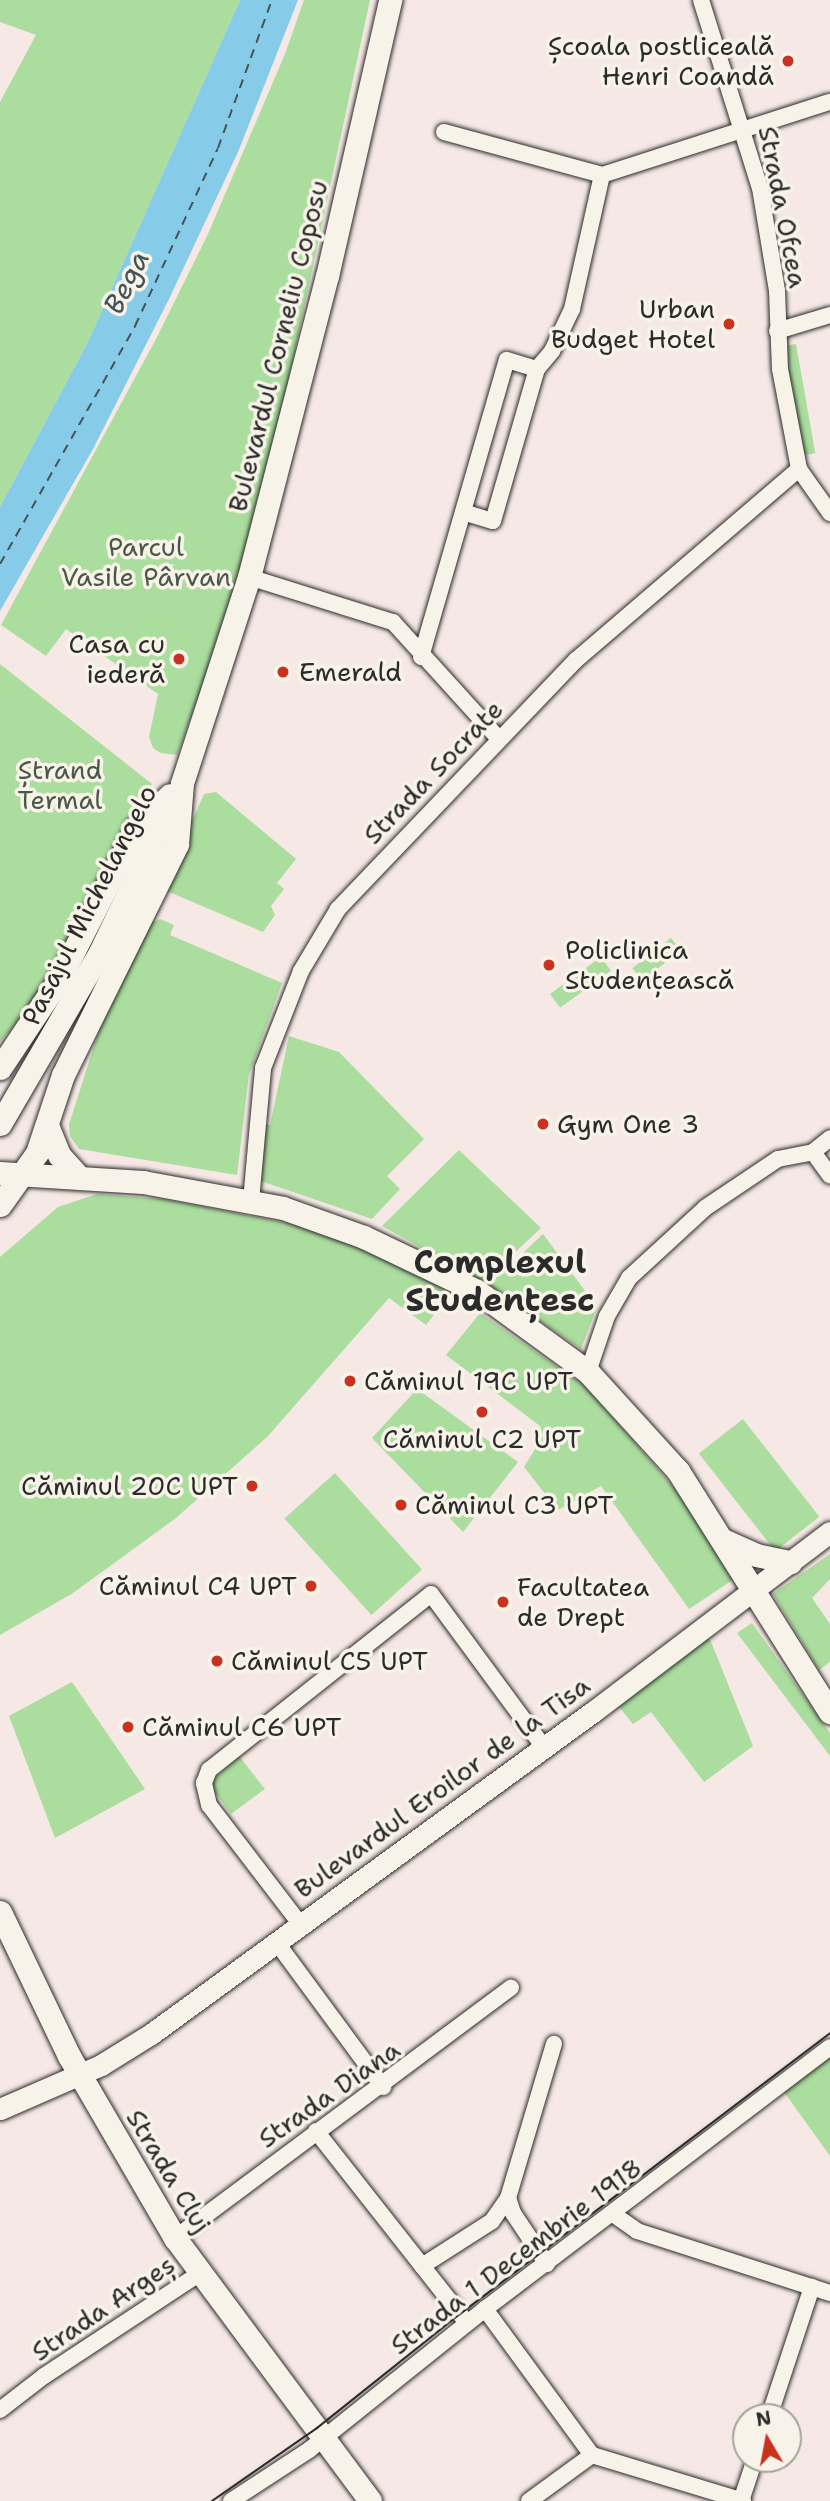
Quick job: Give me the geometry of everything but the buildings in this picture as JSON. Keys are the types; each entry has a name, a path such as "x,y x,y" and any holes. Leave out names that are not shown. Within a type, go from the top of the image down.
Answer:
{"main road":[{"name":"Bulevardul Corneliu Coposu","path":"0,1205 23,1174 47,1125 64,1075 177,844 182,783 249,577 327,276 390,0"},
{"name":"Bulevardul Corneliu Coposu","path":"0,1068 60,978 136,828 182,783"},
{"name":"Pasajul Michelangelo","path":"0,1124 94,964 182,783"},
{"path":"47,1125 59,1156 80,1178"},
{"path":"0,1172 157,1184 251,1200 346,1230 451,1278 548,1340 588,1372 678,1471 830,1712"},
{"path":"723,1541 756,1555 790,1562"},
{"name":"Strada Cluj","path":"0,1912 80,2076 174,2238 370,2501"}],"street":[{"name":"Strada Ofcea","path":"701,0 745,130 767,227 777,291 777,331 799,469"},
{"path":"444,132 602,175 830,102"},
{"path":"463,512 493,521 537,369 552,351 572,309 602,175"},
{"path":"777,331 830,315"},
{"path":"421,657 507,360 537,369"},
{"path":"799,469 830,513"},
{"name":"Strada Socrate","path":"251,1200 263,1068 307,958 338,909 498,738 576,660 799,469"},
{"path":"249,577 386,618 498,738"},
{"path":"588,1372 607,1316 629,1278 705,1208 778,1159 813,1152 830,1138"},
{"path":"813,1152 830,1175"},
{"name":"Bulevardul Eroilor de la Tisa","path":"0,2109 80,2076 151,2034 544,1747 830,1532"},
{"path":"301,1925 209,1805 204,1783 221,1760 431,1594 544,1747"},
{"path":"277,1943 383,2087"},
{"name":"Strada Diana","path":"174,2238 316,2130 383,2087 511,1988"},
{"path":"422,2266 498,2217 508,2198 554,2044"},
{"name":"Strada 1 Decembrie 1918","path":"231,2501 272,2477 485,2309 830,2047"},
{"path":"316,2130 467,2323"},
{"path":"508,2198 513,2213 547,2264"},
{"path":"613,2214 637,2231 830,2293"},
{"name":"Strada Argeș","path":"0,2410 44,2376 200,2273"},
{"path":"774,2403 812,2287"},
{"path":"485,2309 592,2455 742,2501 751,2473"},
{"path":"529,2501 592,2455"}],"green space":[{"path":"0,0 240,0 88,342 0,507 0,102 36,35 0,22"},
{"name":"Parcul Vasile Pârvan","path":"304,0 370,0 268,476 230,613 177,755 161,753 153,748 149,737 158,694 66,629 46,656 1,625 156,339 208,234 285,54"},
{"path":"796,344 815,453 802,456 783,346"},
{"name":"Ștrand Termal","path":"0,664 152,784 46,987 0,1042"},
{"path":"216,792 296,859 277,883 284,889 271,906 275,915 263,932 162,889 204,794"},
{"path":"160,919 174,925 170,935 282,983 249,1074 237,1175 79,1149 70,1136 69,1124 108,1003 148,925"},
{"path":"671,938 681,951 642,981 632,968"},
{"path":"601,957 611,971 560,1008 550,994"},
{"path":"289,1036 339,1052 424,1139 387,1176 400,1189 372,1219 255,1179 262,1124 270,1125"},
{"path":"459,1150 541,1228 483,1282 382,1226"},
{"path":"97,1194 163,1199 298,1225 351,1242 454,1289 426,1325 389,1298 268,1436 176,1518 73,1593 0,1635 0,1257 58,1207"},
{"path":"543,1234 597,1307 581,1349 489,1285"},
{"path":"480,1313 586,1387 689,1505 737,1577 689,1609 601,1486 558,1510 524,1467 543,1436 540,1426 446,1355"},
{"path":"417,1389 518,1462 463,1532 372,1438"},
{"path":"743,1419 819,1517 775,1551 699,1453"},
{"path":"335,1473 422,1570 371,1615 284,1519"},
{"path":"830,1554 830,1579 812,1598 830,1624 830,1662 819,1670 773,1594"},
{"path":"752,1623 830,1733 830,1756 737,1633"},
{"path":"705,1627 753,1746 704,1782 651,1712 633,1724 612,1698"},
{"path":"72,1682 145,1789 55,1838 9,1716"},
{"path":"239,1756 265,1789 231,1814 211,1787 214,1779"},
{"path":"830,2048 830,2156 779,2085"}],"water":[{"name":"Bega","path":"240,0 298,0 238,152 169,299 93,449 0,611 0,507 88,342"}],"ferry route":[{"path":"0,564 135,326 218,148 272,0"}],"tram line":[{"path":"212,2501 317,2428 460,2314 830,2033"}],"place":[{"name":"Școala postliceală Henri Coandă","path":"788,61"},
{"name":"Urban Budget Hotel","path":"729,324"},
{"name":"Casa cu iederă","path":"179,659"},
{"name":"Emerald","path":"283,672"},
{"name":"Policlinica Studențească","path":"549,965"},
{"name":"Gym One 3","path":"543,1124"},
{"name":"Căminul 19C UPT","path":"350,1381"},
{"name":"Căminul C2 UPT","path":"482,1412"},
{"name":"Căminul 20C UPT","path":"252,1486"},
{"name":"Căminul C3 UPT","path":"401,1505"},
{"name":"Căminul C4 UPT","path":"311,1586"},
{"name":"Facultatea de Drept","path":"503,1602"},
{"name":"Căminul C5 UPT","path":"217,1661"},
{"name":"Căminul C6 UPT","path":"128,1727"}],"district":[{"name":"Complexul Studențesc","path":"500,1281"}]}
